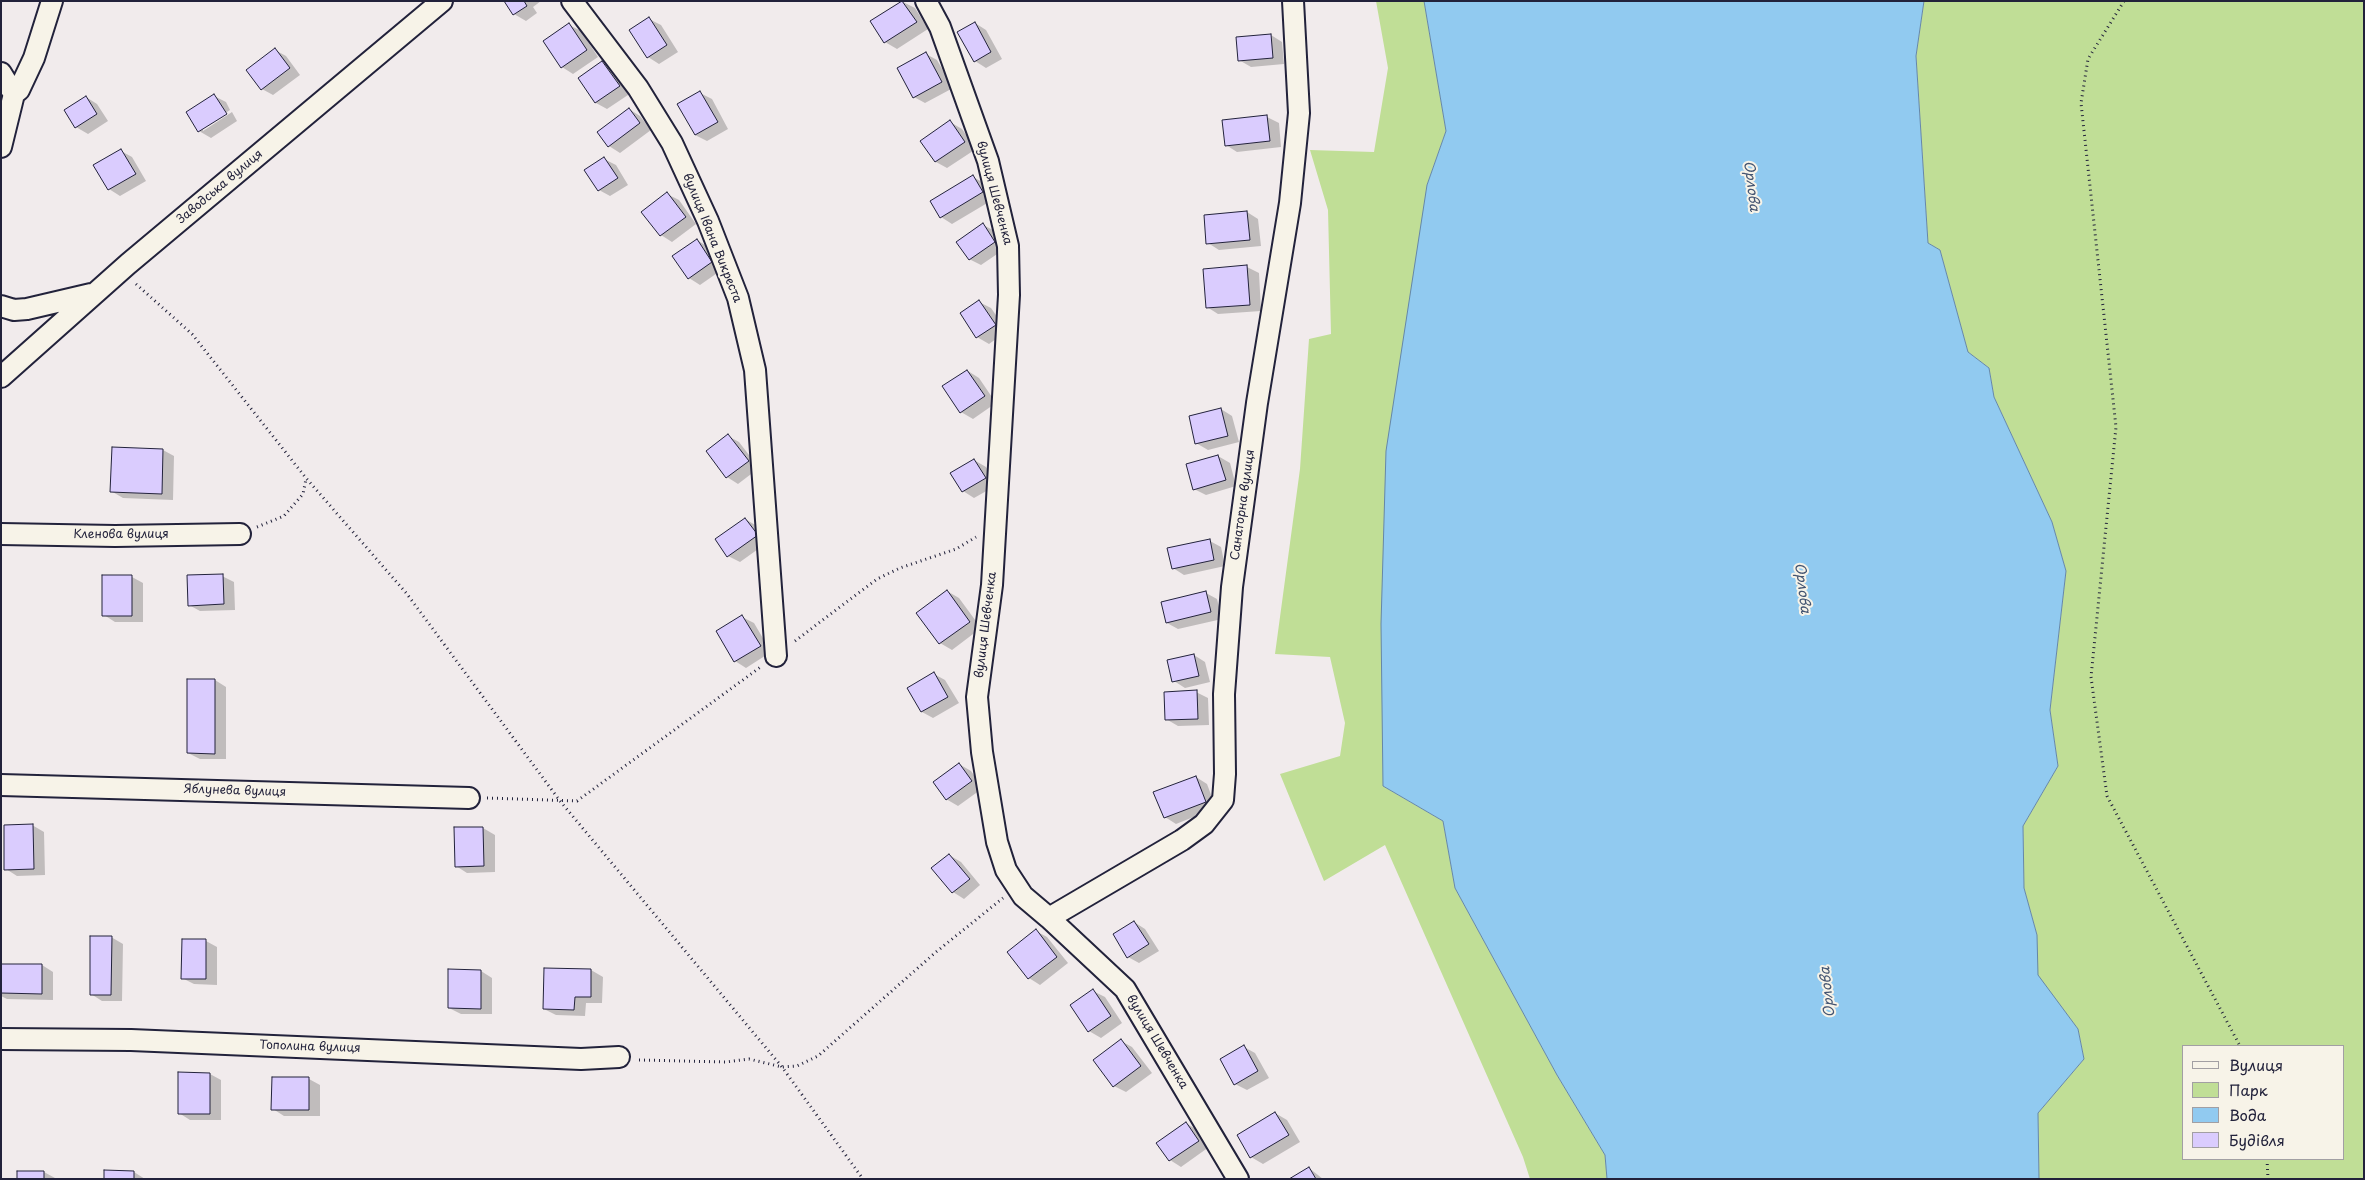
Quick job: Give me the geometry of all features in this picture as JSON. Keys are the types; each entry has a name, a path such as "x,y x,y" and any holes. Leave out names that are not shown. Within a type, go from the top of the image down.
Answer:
{"street":[{"path":"1,147 14,94 19,90 34,58 52,1"},
{"name":"Заводська вулиця","path":"1,377 121,270 442,1"},
{"name":"вулиця Івана Викреста","path":"572,1 638,88 672,143 708,221 738,298 755,370 776,656"},
{"name":"вулиця Шевченка","path":"926,1 940,27 988,161 1008,246 1010,295 992,585 977,697 982,752 997,842 1006,870 1023,896 1050,918 1125,989 1238,1179"},
{"name":"Санаторна вулиця","path":"1050,918 1182,840 1204,824 1222,800 1226,774 1224,694 1232,588 1257,402 1290,203 1299,113 1293,1"},
{"path":"1,74 14,94"},
{"path":"1,306 14,310 27,309 95,293"},
{"name":"Кленова вулиця","path":"1,534 115,536 240,534"},
{"name":"Яблунева вулиця","path":"1,785 469,798"},
{"name":"Тополина вулиця","path":"1,1039 131,1040 581,1059 626,1058"}],"path":[{"path":"2124,1 2088,59 2080,103 2116,427 2091,678 2107,796 2239,1045"},
{"path":"121,270 192,334 306,478 407,594 560,801 782,1067 863,1179"},
{"path":"240,534 284,516 303,494 306,478"},
{"path":"469,798 560,801"},
{"path":"626,1058 726,1062 749,1059 782,1067 797,1066 818,1056 936,952 1017,887"},
{"path":"2267,1160 2268,1179"}],"green space":[{"path":"1376,1 1424,1 1446,131 1427,185 1383,786 1443,821 1455,888 1557,1075 1605,1155 1607,1179 1530,1179 1523,1157 1385,845 1324,881 1280,774 1340,756 1345,723 1330,657 1275,654 1300,469 1309,339 1331,334 1328,210 1310,150 1374,152 1388,68"},
{"path":"1924,1 2364,1 2364,1179 2039,1179 2038,1113 2084,1059 2078,1029 2037,975 2037,935 2024,888 2023,826 2058,766 2050,710 2066,571 2052,522 1994,397 1989,368 1968,352 1940,250 1928,243 1916,56"}],"water":[{"name":"Орлова","path":"1424,1 1924,1 1916,56 1928,243 1940,250 1968,352 1989,368 1994,397 2052,522 2066,571 2050,710 2058,766 2023,826 2024,888 2037,935 2038,975 2078,1029 2084,1059 2038,1113 2039,1179 1607,1179 1605,1155 1557,1075 1455,888 1443,821 1383,786 1381,624 1386,451 1427,185 1446,131"}],"building":[{"path":"504,1 524,1 527,6 513,15"},
{"path":"902,1 917,22 884,43 870,21"},
{"path":"649,17 667,45 647,58 629,30"},
{"path":"975,22 991,52 974,62 957,32"},
{"path":"569,23 587,50 561,68 543,41"},
{"path":"1271,34 1273,58 1238,61 1236,37"},
{"path":"275,48 290,68 261,90 246,70"},
{"path":"926,52 942,82 913,98 897,68"},
{"path":"602,61 620,86 595,103 578,78"},
{"path":"700,91 718,122 695,135 677,104"},
{"path":"214,94 227,114 198,132 186,112"},
{"path":"86,96 97,114 75,128 64,110"},
{"path":"629,108 640,123 608,147 597,132"},
{"path":"1267,115 1270,141 1225,146 1222,120"},
{"path":"950,120 965,142 935,162 920,141"},
{"path":"121,149 136,174 108,190 93,165"},
{"path":"604,157 618,178 598,191 584,170"},
{"path":"973,175 983,192 940,218 930,201"},
{"path":"667,192 686,217 660,236 641,212"},
{"path":"1247,211 1250,240 1206,244 1204,215"},
{"path":"983,223 995,242 969,260 956,242"},
{"path":"697,239 712,262 688,279 672,256"},
{"path":"1247,265 1250,305 1206,308 1203,269"},
{"path":"979,300 996,325 976,338 960,313"},
{"path":"967,370 985,396 960,413 942,386"},
{"path":"1221,408 1228,436 1195,444 1189,416"},
{"path":"728,434 749,461 726,478 706,451"},
{"path":"112,447 163,449 162,494 110,492"},
{"path":"1218,455 1226,480 1193,490 1186,464"},
{"path":"974,459 986,478 962,492 950,473"},
{"path":"745,518 758,535 727,557 715,539"},
{"path":"1210,539 1214,560 1172,569 1167,548"},
{"path":"223,574 224,604 188,606 187,575"},
{"path":"102,575 132,575 132,616 102,616"},
{"path":"947,590 970,622 939,644 916,613"},
{"path":"1206,591 1211,612 1166,623 1161,602"},
{"path":"742,615 761,646 734,662 716,631"},
{"path":"1194,654 1199,676 1172,682 1167,660"},
{"path":"934,672 948,697 921,712 907,688"},
{"path":"187,679 215,679 215,754 187,753"},
{"path":"1197,690 1198,719 1165,720 1164,692"},
{"path":"959,763 972,781 946,800 933,782"},
{"path":"1196,776 1206,802 1164,818 1153,792"},
{"path":"33,824 34,869 4,870 4,825"},
{"path":"454,827 483,827 484,866 455,867"},
{"path":"949,854 970,879 952,893 931,868"},
{"path":"1134,921 1149,944 1127,958 1113,934"},
{"path":"1036,929 1057,957 1028,979 1007,952"},
{"path":"90,936 112,936 111,995 90,995"},
{"path":"182,939 206,939 206,979 181,979"},
{"path":"1,964 42,964 42,994 1,993"},
{"path":"544,968 591,969 591,997 575,997 574,1010 543,1009"},
{"path":"448,969 481,970 481,1009 448,1008"},
{"path":"1093,989 1111,1016 1088,1032 1070,1005"},
{"path":"1121,1039 1141,1066 1113,1087 1093,1060"},
{"path":"1244,1045 1258,1071 1234,1085 1220,1059"},
{"path":"178,1072 210,1073 210,1114 178,1114"},
{"path":"272,1077 309,1077 309,1110 271,1110"},
{"path":"1275,1112 1289,1135 1250,1158 1237,1135"},
{"path":"1186,1122 1199,1141 1169,1161 1156,1143"},
{"path":"1309,1167 1316,1179 1289,1179"},
{"path":"104,1170 134,1171 134,1179 104,1179"},
{"path":"17,1171 44,1171 44,1179 17,1179"}]}
